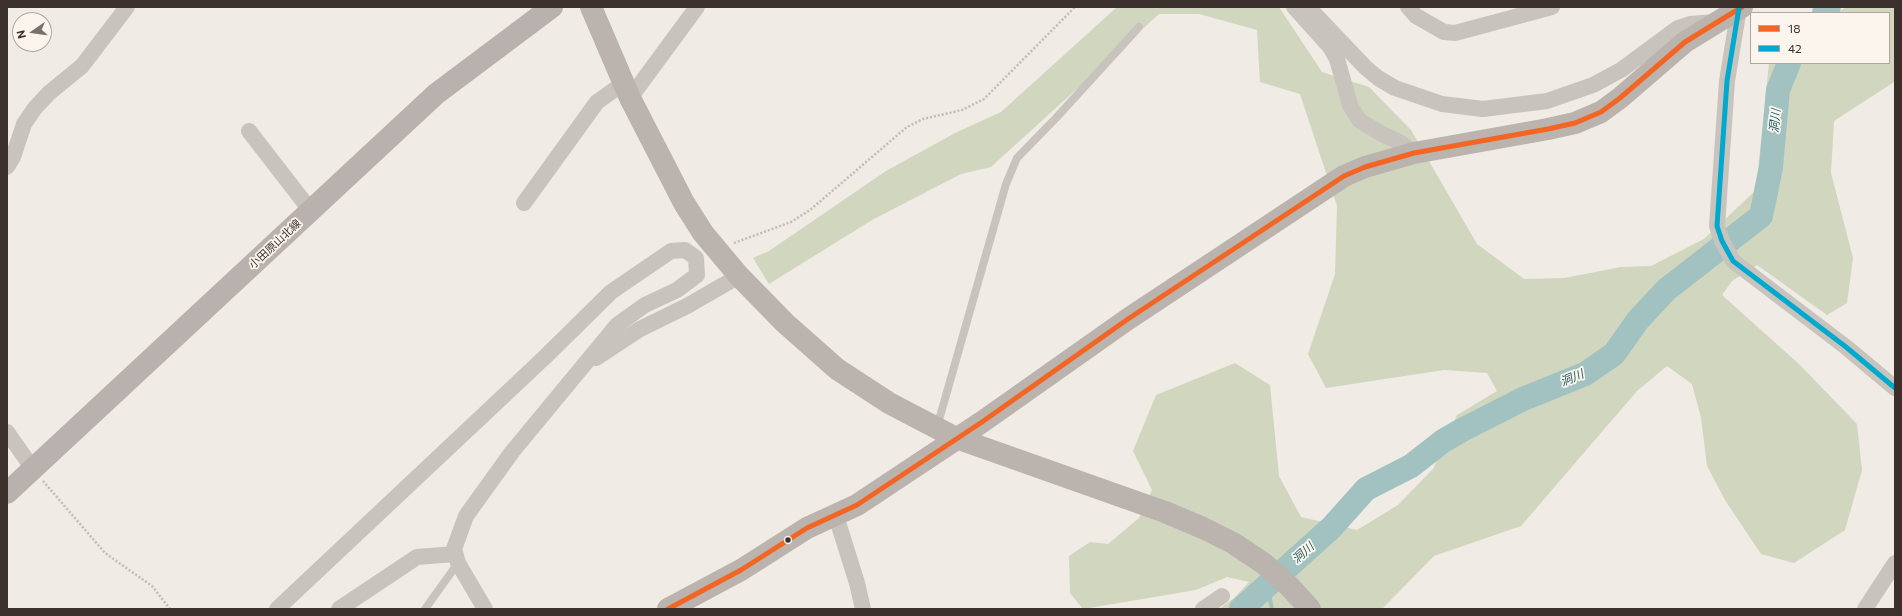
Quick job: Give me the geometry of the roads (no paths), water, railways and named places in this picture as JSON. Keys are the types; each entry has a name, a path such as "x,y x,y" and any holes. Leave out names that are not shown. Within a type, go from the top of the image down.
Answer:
{"main road":[{"name":"小田原山北線","path":"7,493 436,94 552,7"}],"street":[{"path":"7,167 13,157 24,124 35,108 49,93 82,66 127,7"},
{"path":"591,7 627,90 684,203 703,233 733,261 785,323 837,369 889,403 956,438 1166,512 1203,528 1239,547 1263,563 1289,586 1310,609"},
{"path":"524,203 596,102 627,90 697,7"},
{"path":"1294,7 1330,47 1337,59 1350,105 1359,120 1380,133 1401,143 1414,153"},
{"path":"1308,7 1365,67 1378,78 1395,88 1442,104 1482,109 1547,100 1593,85 1621,70 1678,28 1690,24 1716,22"},
{"path":"1408,7 1416,16 1444,32 1455,33 1552,7"},
{"path":"668,609 741,570 807,528 858,506 956,438 982,422 1128,319 1344,176 1365,167 1414,153 1575,123 1601,112 1620,98 1685,42 1740,8"},
{"path":"1740,8 1727,81 1717,226 1722,241 1733,261 1846,347 1895,388"},
{"path":"249,131 311,211"},
{"path":"277,609 546,357 611,292 671,251 685,250 696,258 697,275 678,290 645,305 617,325 512,452 466,516 454,549 456,558 485,609"},
{"path":"580,369 640,329 687,306 733,261"},
{"path":"7,432 33,469"},
{"path":"836,516 857,584 862,609"},
{"path":"339,609 417,557 456,558"},
{"path":"1865,609 1895,563"},
{"path":"1203,609 1222,596"}],"lane":[{"path":"936,428 1006,184 1017,158 1056,118 1139,27"},
{"path":"425,609 456,558"}],"waterway":[{"name":"洞川","path":"1825,12 1829,7"},
{"name":"洞川","path":"1241,609 1331,528 1366,489 1411,466 1443,441 1462,430 1523,399 1585,374 1614,354 1638,320 1666,290 1761,216 1771,167 1778,90 1789,64"},
{"path":"1267,585 1272,609"}]}
